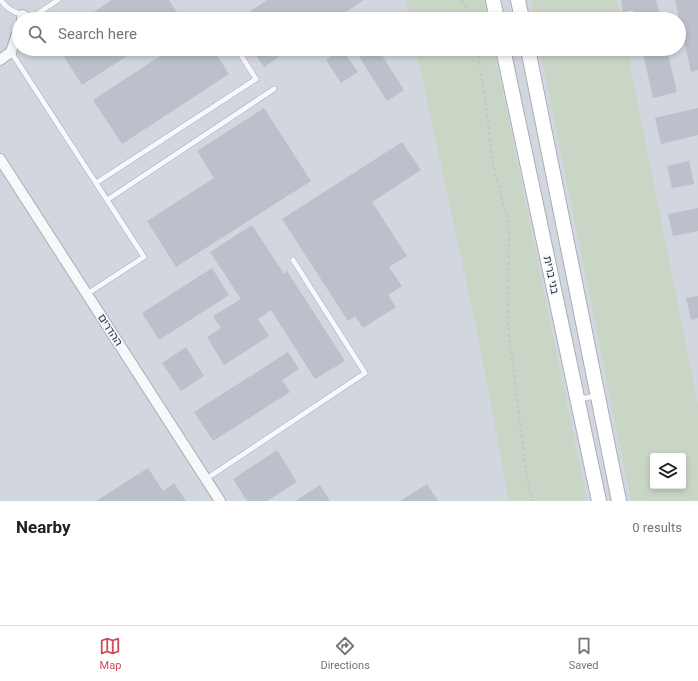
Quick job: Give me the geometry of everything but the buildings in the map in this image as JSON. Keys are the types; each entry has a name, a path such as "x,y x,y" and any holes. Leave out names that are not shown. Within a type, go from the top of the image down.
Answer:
{"main road":[{"path":"493,0 496,12"},
{"path":"518,0 521,12"},
{"name":"בני ברית","path":"504,56 599,501"},
{"name":"בני ברית","path":"529,56 619,501"}],"street":[{"path":"0,60 11,52 12,49"},
{"name":"ההדרים","path":"0,159 220,501"}],"lane":[{"path":"1,0 13,12"},
{"path":"40,12 58,0"},
{"path":"14,56 144,257 87,294"},
{"path":"96,183 256,79 241,56"},
{"path":"107,200 274,89"},
{"path":"206,479 365,373 293,260"},
{"path":"578,400 597,395"}],"path":[{"path":"462,0 468,12"},
{"path":"478,56 488,119 490,145 509,230 508,327 527,479 532,501"}],"shaded area":[{"path":"0,0 698,0 698,501 0,501"}],"green space":[{"path":"405,0 484,0 487,12 408,12"},
{"path":"531,0 615,0 620,12 533,12"},
{"path":"418,56 495,56 587,501 509,501 479,341"},
{"path":"541,56 628,56 698,404 698,501 631,501"}]}
